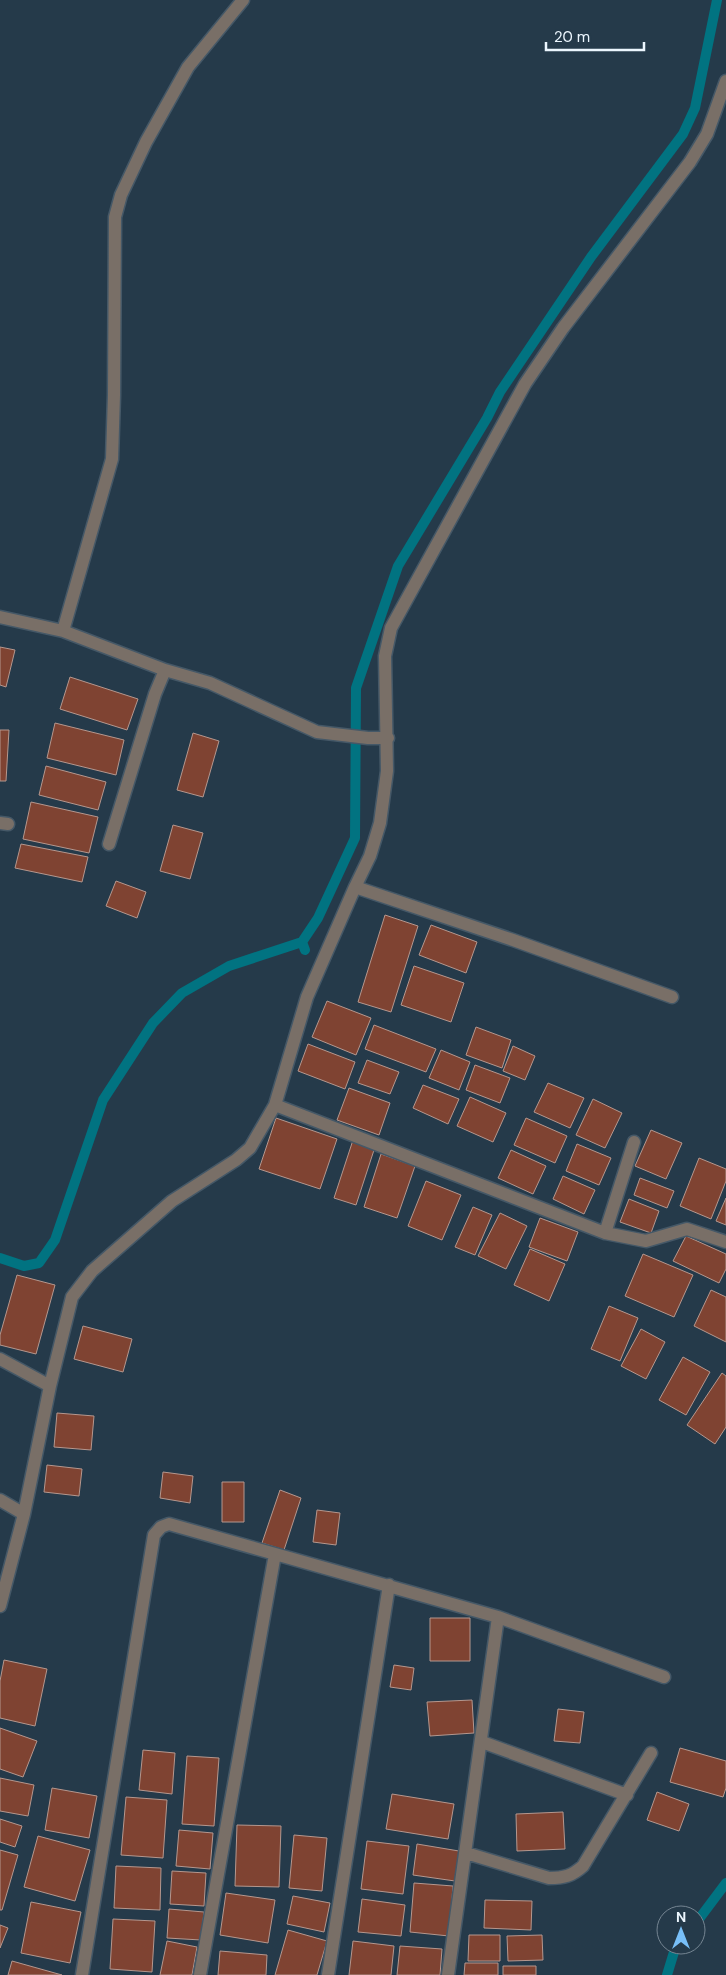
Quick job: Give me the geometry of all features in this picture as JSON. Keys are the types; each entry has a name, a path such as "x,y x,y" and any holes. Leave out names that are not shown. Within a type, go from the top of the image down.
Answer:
{"street":[{"path":"64,631 112,458 115,217 122,195 146,142 188,67 243,0"},
{"path":"0,1606 24,1514 50,1386 72,1297 92,1271 172,1201 245,1154 275,1105 307,997 370,856 380,823 387,771 385,656 392,628 525,384 563,328 690,162 707,134 726,81"},
{"path":"0,618 64,631 165,670 210,684 317,732 328,735 385,738"},
{"path":"109,844 155,694 165,670"},
{"path":"355,887 513,940 672,997"},
{"path":"275,1105 605,1232 646,1241 687,1229 726,1242"},
{"path":"605,1232 634,1142"},
{"path":"0,1359 50,1386"},
{"path":"0,1500 24,1514"},
{"path":"82,1975 154,1535 161,1527 169,1524 498,1617 664,1677"},
{"path":"200,1975 275,1554"},
{"path":"328,1975 389,1585"},
{"path":"448,1975 498,1617"},
{"path":"482,1742 627,1795"},
{"path":"466,1853 549,1878 569,1876 583,1866 651,1753"}],"building":[{"path":"0,647 15,650 6,687 0,685"},
{"path":"70,677 138,699 127,730 60,709"},
{"path":"55,723 124,740 116,775 47,758"},
{"path":"0,730 9,730 6,781 0,781"},
{"path":"193,733 219,741 203,797 177,790"},
{"path":"46,766 106,782 98,810 39,795"},
{"path":"31,802 98,817 89,853 23,839"},
{"path":"173,825 203,833 190,879 160,871"},
{"path":"21,844 88,857 82,882 15,868"},
{"path":"116,881 146,892 137,918 106,906"},
{"path":"385,915 418,926 391,1012 358,1002"},
{"path":"431,925 477,942 466,973 419,955"},
{"path":"414,966 464,983 451,1022 401,1005"},
{"path":"327,1001 371,1018 356,1055 312,1037"},
{"path":"374,1025 436,1049 426,1072 365,1049"},
{"path":"476,1027 511,1040 502,1068 466,1055"},
{"path":"308,1044 355,1062 345,1089 298,1071"},
{"path":"513,1046 535,1056 525,1080 503,1071"},
{"path":"441,1050 470,1062 459,1090 429,1078"},
{"path":"367,1060 399,1072 390,1094 358,1083"},
{"path":"475,1065 510,1078 500,1103 466,1090"},
{"path":"548,1083 584,1098 570,1128 534,1112"},
{"path":"423,1085 459,1099 448,1124 413,1108"},
{"path":"349,1088 390,1103 379,1135 337,1120"},
{"path":"470,1097 506,1113 493,1142 457,1126"},
{"path":"593,1099 622,1113 605,1148 576,1135"},
{"path":"276,1118 337,1139 320,1189 259,1169"},
{"path":"526,1118 567,1136 555,1163 514,1145"},
{"path":"651,1130 682,1143 666,1179 635,1166"},
{"path":"353,1140 375,1147 356,1205 334,1198"},
{"path":"577,1144 611,1158 599,1185 566,1171"},
{"path":"511,1150 546,1166 533,1194 498,1178"},
{"path":"381,1154 415,1166 397,1218 364,1207"},
{"path":"699,1158 726,1169 726,1181 711,1219 680,1206"},
{"path":"563,1176 595,1190 584,1214 553,1199"},
{"path":"640,1178 674,1191 667,1208 634,1195"},
{"path":"426,1181 461,1195 442,1240 408,1226"},
{"path":"726,1198 726,1225 716,1221"},
{"path":"629,1199 659,1211 651,1233 620,1222"},
{"path":"473,1207 492,1215 475,1255 455,1247"},
{"path":"500,1213 527,1226 506,1269 478,1256"},
{"path":"540,1218 578,1232 567,1261 529,1247"},
{"path":"686,1236 726,1254 726,1269 719,1283 673,1261"},
{"path":"530,1249 565,1264 549,1301 514,1285"},
{"path":"643,1254 693,1275 674,1317 625,1296"},
{"path":"17,1275 55,1285 36,1354 0,1345 0,1335"},
{"path":"711,1290 726,1297 726,1342 694,1326"},
{"path":"609,1306 638,1318 620,1361 591,1349"},
{"path":"83,1326 132,1339 123,1372 74,1359"},
{"path":"641,1329 665,1342 646,1379 621,1366"},
{"path":"683,1357 710,1372 686,1415 659,1400"},
{"path":"722,1373 726,1376 726,1427 715,1444 687,1425"},
{"path":"57,1413 94,1416 91,1450 54,1447"},
{"path":"47,1465 82,1469 79,1496 44,1492"},
{"path":"163,1472 193,1476 190,1503 160,1498"},
{"path":"222,1482 244,1482 244,1522 222,1522"},
{"path":"280,1490 301,1498 284,1550 262,1543"},
{"path":"317,1510 340,1513 336,1545 313,1542"},
{"path":"430,1618 470,1618 470,1661 430,1661"},
{"path":"4,1660 47,1669 35,1726 0,1718 0,1681"},
{"path":"394,1665 414,1668 411,1690 390,1687"},
{"path":"472,1700 474,1733 430,1736 427,1702"},
{"path":"558,1709 584,1712 580,1743 554,1741"},
{"path":"0,1728 37,1741 23,1777 0,1769"},
{"path":"680,1748 726,1761 726,1788 723,1797 670,1782"},
{"path":"143,1750 175,1753 172,1794 139,1790"},
{"path":"187,1756 219,1758 214,1826 182,1824"},
{"path":"0,1778 34,1785 28,1816 0,1811"},
{"path":"52,1788 97,1796 89,1838 45,1830"},
{"path":"657,1792 689,1804 679,1831 647,1820"},
{"path":"392,1794 454,1804 448,1839 386,1829"},
{"path":"126,1797 167,1800 163,1858 121,1855"},
{"path":"563,1812 565,1849 517,1851 516,1814"},
{"path":"0,1819 22,1826 15,1847 0,1842"},
{"path":"237,1825 281,1826 279,1887 235,1886"},
{"path":"179,1830 213,1833 210,1869 176,1866"},
{"path":"294,1835 327,1838 322,1891 289,1888"},
{"path":"38,1836 90,1850 75,1901 24,1887"},
{"path":"367,1841 409,1846 403,1894 361,1889"},
{"path":"417,1844 459,1851 455,1881 413,1875"},
{"path":"0,1850 18,1855 2,1910 0,1910"},
{"path":"116,1866 161,1868 160,1910 114,1908"},
{"path":"172,1871 206,1873 204,1906 170,1904"},
{"path":"414,1883 453,1886 449,1936 410,1932"},
{"path":"226,1893 275,1900 268,1943 220,1935"},
{"path":"293,1896 330,1903 324,1932 287,1924"},
{"path":"362,1899 405,1905 401,1936 358,1932"},
{"path":"485,1900 532,1901 531,1930 484,1928"},
{"path":"31,1902 81,1912 70,1963 21,1953"},
{"path":"169,1909 204,1912 201,1940 167,1938"},
{"path":"113,1919 155,1921 152,1972 110,1969"},
{"path":"0,1925 8,1928 0,1948"},
{"path":"288,1930 327,1941 317,1975 275,1975"},
{"path":"469,1935 500,1935 500,1961 468,1961"},
{"path":"542,1935 543,1960 508,1961 507,1936"},
{"path":"167,1941 197,1947 192,1975 160,1975"},
{"path":"353,1941 394,1946 391,1975 349,1975"},
{"path":"400,1946 442,1949 440,1975 397,1975"},
{"path":"220,1951 267,1955 266,1975 218,1975"},
{"path":"12,1961 62,1975 8,1975"},
{"path":"465,1963 498,1963 498,1975 464,1975"},
{"path":"503,1966 536,1966 536,1975 503,1975"}],"waterway":[{"path":"305,950 302,942 318,918 355,838 356,688 398,566 487,418 500,392 591,257 683,134 695,108 717,0"},
{"path":"0,1258 24,1266 39,1263 55,1240 103,1100 153,1023 182,993 229,966 302,942"},
{"path":"706,1910 726,1883"},
{"path":"667,1975 673,1955"}]}
